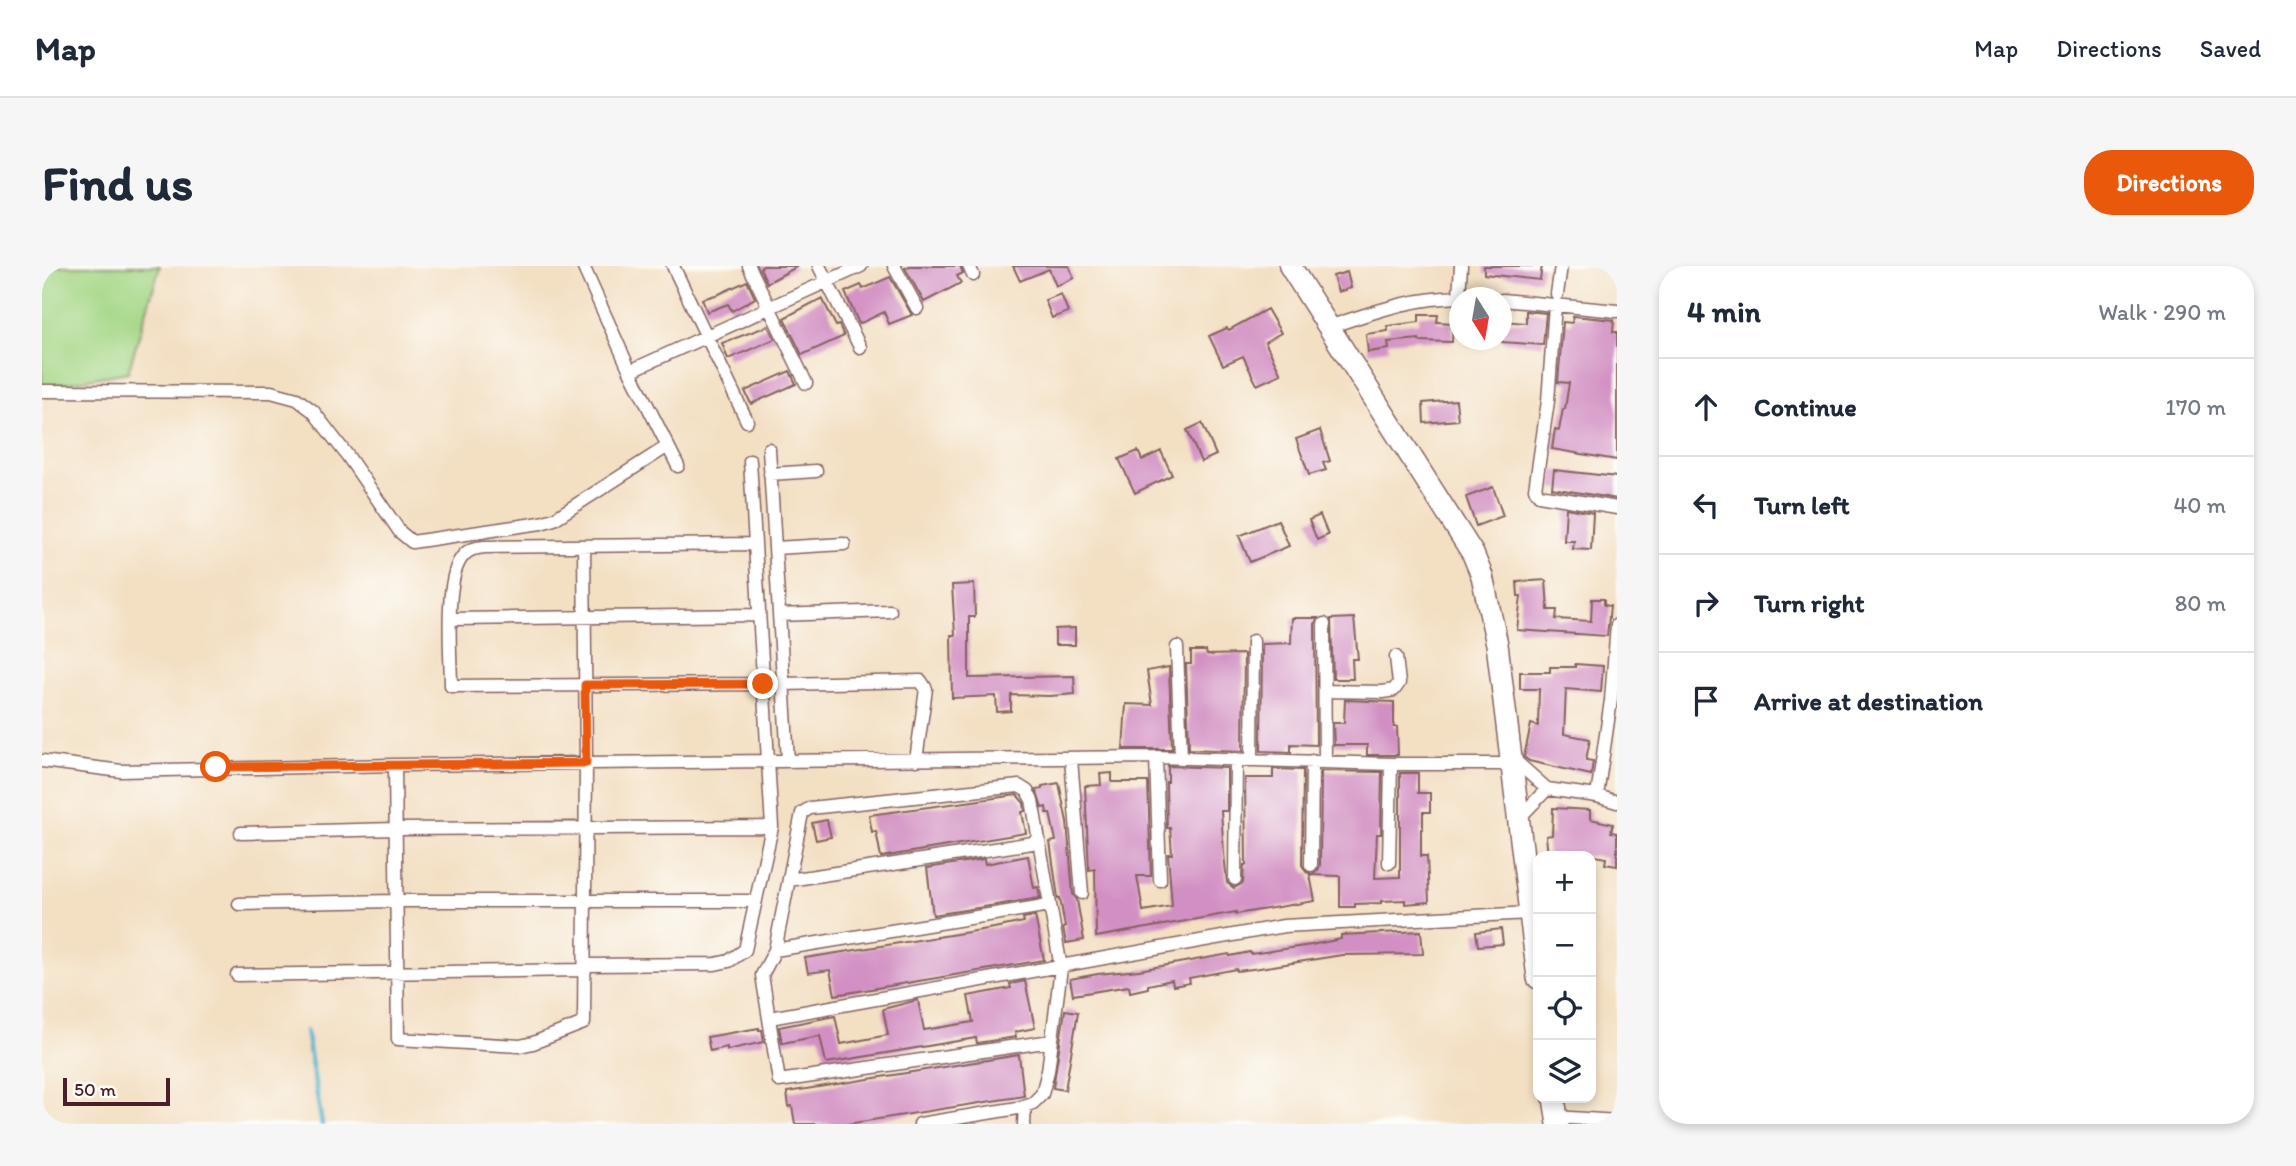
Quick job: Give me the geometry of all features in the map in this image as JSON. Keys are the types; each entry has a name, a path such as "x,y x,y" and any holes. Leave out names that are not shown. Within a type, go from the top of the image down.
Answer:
{"highway":[{"path":"1290,266 1479,567 1497,644 1538,977"}],"street":[{"path":"583,266 678,466"},
{"path":"673,266 747,421"},
{"path":"749,266 806,383"},
{"path":"819,266 860,347"},
{"path":"631,371 861,266"},
{"path":"894,266 917,308"},
{"path":"1561,266 1548,401 1535,489 1539,495 1617,508"},
{"path":"1329,327 1416,302 1449,296"},
{"path":"1512,300 1556,299 1617,311"},
{"path":"42,391 271,392 297,399 307,405 324,425 400,532 412,542 554,519 668,446"},
{"path":"769,450 788,761"},
{"path":"237,975 715,964 729,961 745,950 772,827 750,461"},
{"path":"770,474 816,471"},
{"path":"755,544 472,549 464,554 454,571 451,584 451,686 763,684"},
{"path":"775,548 844,544"},
{"path":"395,765 398,1039 520,1046 584,1023 584,546"},
{"path":"779,615 890,611"},
{"path":"451,619 759,615"},
{"path":"1311,865 1325,691 1324,624"},
{"path":"1597,796 1614,700 1617,625"},
{"path":"1252,760 1253,641"},
{"path":"1177,647 1181,758"},
{"path":"1325,691 1394,690 1399,683 1396,657"},
{"path":"783,684 921,681 926,689 916,760"},
{"path":"42,761 121,771 395,765 1156,757 1391,764 1511,754 1547,789 1597,796 1617,802"},
{"path":"1156,757 1160,880"},
{"path":"1071,758 1082,892"},
{"path":"1235,879 1236,759"},
{"path":"1389,863 1391,764"},
{"path":"920,1124 1025,1106 1034,1103 1042,1094 1051,1041 1061,968 1032,800 1027,791 1019,786 810,808 802,813 775,950 762,975 779,1080 1051,1041"},
{"path":"1518,820 1547,789"},
{"path":"241,833 396,829 772,827"},
{"path":"789,880 1039,842"},
{"path":"239,904 756,901"},
{"path":"775,950 1050,905"},
{"path":"770,1018 1284,926 1530,913"},
{"path":"1024,1124 1025,1106"},
{"path":"1556,1113 1617,1121"}],"green space":[{"path":"42,266 160,266 128,372 42,387"}],"building":[{"path":"798,266 767,283 760,268"},
{"path":"960,266 963,273 957,276 961,283 924,302 905,268"},
{"path":"1013,266 1069,266 1074,278 1056,286 1049,269 1020,281"},
{"path":"1484,266 1542,266 1540,280 1484,274"},
{"path":"1347,272 1351,288 1338,292 1333,276"},
{"path":"890,277 912,315 889,324 884,312 859,324 845,292 861,285 863,289"},
{"path":"747,281 755,298 732,311 728,304 707,312 702,299"},
{"path":"1061,294 1068,312 1052,318 1045,300"},
{"path":"822,298 844,336 802,355 784,318"},
{"path":"1267,309 1281,333 1265,342 1281,374 1257,385 1243,356 1223,365 1209,336 1227,328 1229,330"},
{"path":"1526,311 1546,313 1543,345 1512,343 1512,322 1526,323"},
{"path":"1419,315 1438,315 1437,322 1449,323 1449,342 1419,339 1388,342 1389,349 1368,352 1366,334 1388,331 1387,326 1419,322"},
{"path":"1573,316 1614,320 1613,332 1617,332 1617,460 1552,449 1555,429 1559,430 1565,409 1569,383 1558,382 1563,322 1572,323"},
{"path":"768,326 775,339 728,359 722,343"},
{"path":"790,371 796,384 751,404 745,391"},
{"path":"1456,400 1458,420 1424,423 1423,403"},
{"path":"1202,423 1216,455 1201,462 1187,430"},
{"path":"1320,430 1330,461 1323,463 1326,470 1309,475 1296,439"},
{"path":"1138,451 1142,460 1161,451 1172,475 1135,493 1119,459"},
{"path":"1554,470 1617,477 1617,499 1552,488"},
{"path":"1493,487 1503,516 1476,526 1466,497"},
{"path":"1566,508 1593,513 1591,550 1573,549 1574,541 1564,541"},
{"path":"1320,515 1328,535 1317,540 1309,520"},
{"path":"1278,520 1289,546 1250,562 1239,536"},
{"path":"1546,580 1548,610 1557,610 1556,619 1591,621 1592,599 1604,599 1604,605 1610,606 1607,636 1517,630 1521,596 1518,596 1517,582"},
{"path":"974,584 975,617 969,617 969,678 1074,676 1075,694 1011,695 1011,711 997,712 996,696 952,698 951,635 955,635 952,585"},
{"path":"1292,618 1318,618 1315,624 1316,745 1291,744 1291,752 1261,751 1262,644 1291,643"},
{"path":"1354,618 1358,659 1352,659 1353,679 1333,679 1331,619"},
{"path":"1075,628 1075,645 1055,645 1055,629"},
{"path":"1191,651 1206,651 1207,655 1244,654 1243,751 1189,749 1186,664 1191,664"},
{"path":"1575,664 1603,666 1601,692 1566,689 1564,734 1590,739 1586,760 1593,761 1591,775 1529,761 1524,757 1531,724 1538,726 1539,689 1520,689 1520,672 1550,672 1550,667 1575,667"},
{"path":"1169,667 1172,749 1123,749 1126,704 1152,705 1147,671"},
{"path":"1345,700 1394,702 1398,755 1367,755 1367,745 1334,745 1333,723 1344,723"},
{"path":"1168,766 1227,768 1227,811 1221,811 1227,883 1234,888 1243,883 1246,865 1245,778 1273,778 1273,769 1303,770 1302,865 1306,872 1312,874 1320,865 1321,771 1382,772 1381,834 1377,834 1375,878 1400,877 1400,773 1418,773 1418,793 1430,793 1430,812 1423,812 1421,829 1421,856 1427,856 1429,902 1405,904 1405,900 1382,901 1355,904 1355,907 1340,907 1340,876 1310,875 1315,901 1096,937 1095,869 1089,870 1085,786 1101,785 1100,774 1112,773 1112,782 1148,782 1151,876 1137,876 1143,911 1172,906 1168,854 1172,854 1170,828 1167,828"},
{"path":"1059,783 1067,822 1073,894 1077,900 1084,940 1066,943 1050,842 1056,841 1050,813 1047,813 1046,807 1042,808 1036,790"},
{"path":"1017,795 1024,803 1025,811 1022,812 1026,833 881,857 876,831 872,832 869,815"},
{"path":"1553,808 1590,810 1590,819 1613,824 1611,832 1617,833 1617,866 1605,864 1606,858 1596,856 1596,851 1548,851 1546,836 1552,835"},
{"path":"827,820 831,837 816,840 812,823"},
{"path":"1028,856 1034,888 1038,887 1040,898 933,915 927,868 984,859 985,864"},
{"path":"1035,916 1044,960 835,995 830,970 808,973 805,958 994,928 1024,922 1023,918"},
{"path":"1501,929 1503,944 1478,946 1476,932"},
{"path":"1421,931 1423,954 1342,955 1260,968 1236,969 1189,978 1190,983 1173,986 1172,980 1130,992 1129,986 1073,995 1070,979 1229,954 1251,954 1311,945 1341,939 1341,935"},
{"path":"1025,981 1035,1028 1015,1032 1016,1037 977,1043 976,1038 826,1063 820,1036 782,1043 779,1027 835,1016 841,1044 888,1035 883,1009 918,1000 924,1030 973,1022 968,996 1011,988 1010,984"},
{"path":"1065,1010 1078,1012 1065,1090 1053,1088"},
{"path":"759,1028 762,1030 764,1042 710,1051 707,1037"},
{"path":"1019,1055 1024,1096 847,1124 795,1124 792,1106 789,1107 787,1092"}],"waterway":[{"path":"306,1031 322,1124"}],"route":[{"path":"216,767 586,763 585,685 763,684"}]}
